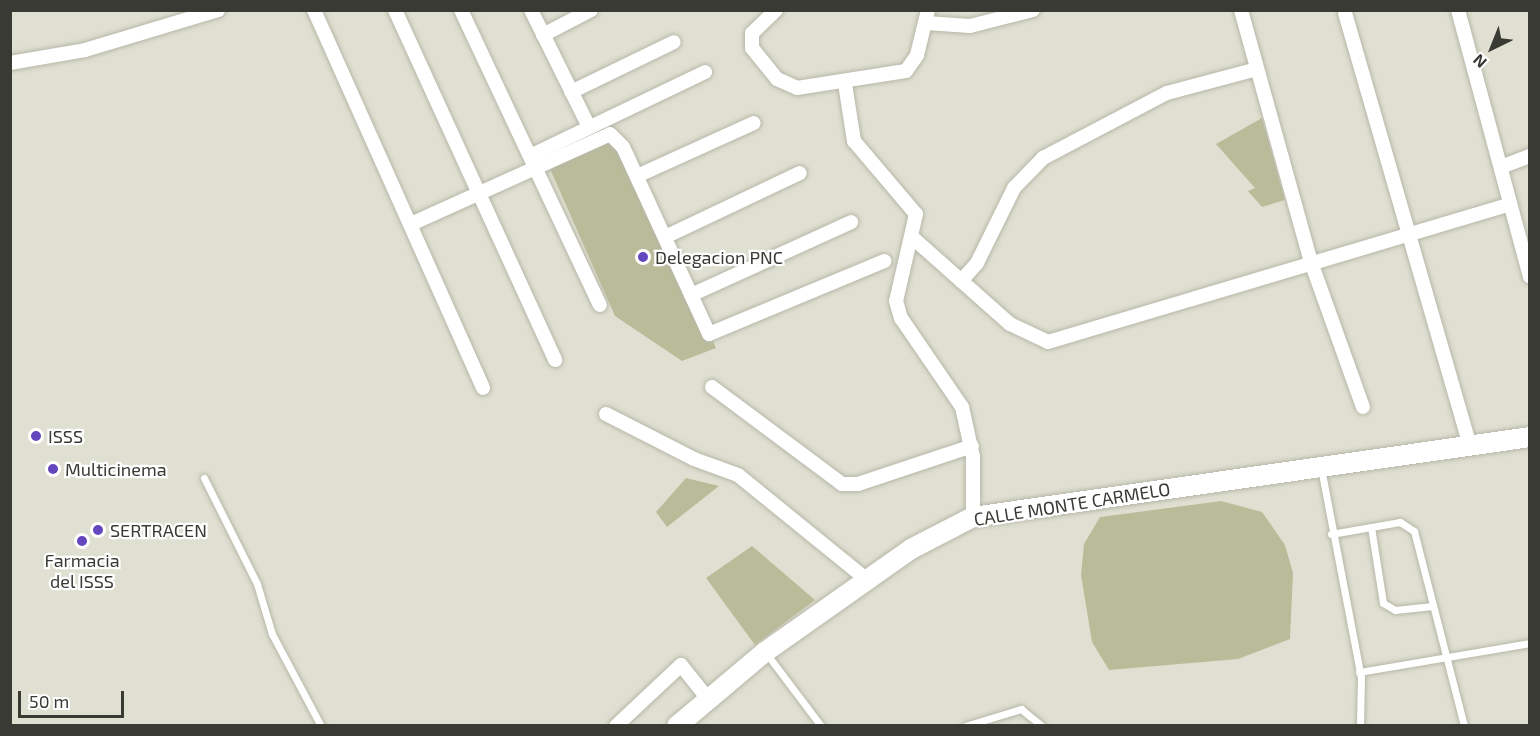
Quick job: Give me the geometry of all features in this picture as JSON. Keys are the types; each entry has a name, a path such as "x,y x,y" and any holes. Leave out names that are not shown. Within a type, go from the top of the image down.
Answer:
{"street":[{"path":"10,63 85,50 218,10"},
{"path":"314,10 483,388"},
{"path":"395,10 555,360"},
{"path":"461,10 534,160 600,305"},
{"path":"531,10 589,128"},
{"path":"543,34 591,10"},
{"path":"776,10 750,40 766,69 797,88 844,84 906,71 927,17 970,26 1033,10"},
{"path":"1241,10 1311,262 1363,408"},
{"path":"1458,10 1530,276"},
{"path":"1345,13 1406,234 1469,443"},
{"path":"571,92 674,42"},
{"path":"961,281 977,263 1014,188 1043,158 1167,93 1257,69"},
{"path":"411,224 480,192 589,128 705,72"},
{"path":"844,84 854,141 911,204 914,238 897,288 901,318 962,407 972,446 973,517"},
{"path":"637,176 754,123"},
{"path":"534,160 610,134 620,141 709,334 884,261"},
{"path":"1501,167 1530,156"},
{"path":"665,237 800,173"},
{"path":"914,238 1024,334 1048,342 1509,205"},
{"path":"691,295 851,222"},
{"path":"712,387 842,484 858,484 972,446"},
{"path":"606,414 694,459 738,475 867,580"},
{"name":"CALLE MONTE CARMELO","path":"682,724 708,699 765,652 867,580 973,517 1321,468 1469,443 1530,437"},
{"path":"616,726 681,665 708,699"}],"lane":[{"path":"1321,468 1331,534 1359,672 1360,726"},
{"path":"204,478 257,584 272,634 321,726"},
{"path":"1331,534 1400,522 1414,531 1464,726"},
{"path":"1371,527 1383,603 1395,610 1433,606"},
{"path":"1359,672 1446,660 1530,644"},
{"path":"765,652 821,726"},
{"path":"965,726 1021,709 1042,726"}],"green space":[{"path":"1262,118 1285,200 1262,207 1248,191 1255,188 1216,144"},
{"path":"604,136 625,150 716,348 682,361 615,316 547,162"},
{"path":"686,478 719,486 667,527 656,512"},
{"path":"1221,501 1262,512 1285,545 1293,573 1290,639 1238,659 1109,670 1092,642 1081,575 1084,544 1100,517"},
{"path":"752,546 815,600 755,645 706,578"}],"place":[{"name":"Delegacion PNC","path":"643,257"},
{"name":"ISSS","path":"36,436"},
{"name":"Multicinema","path":"53,469"},
{"name":"SERTRACEN","path":"98,530"},
{"name":"Farmacia del ISSS","path":"82,541"}]}
